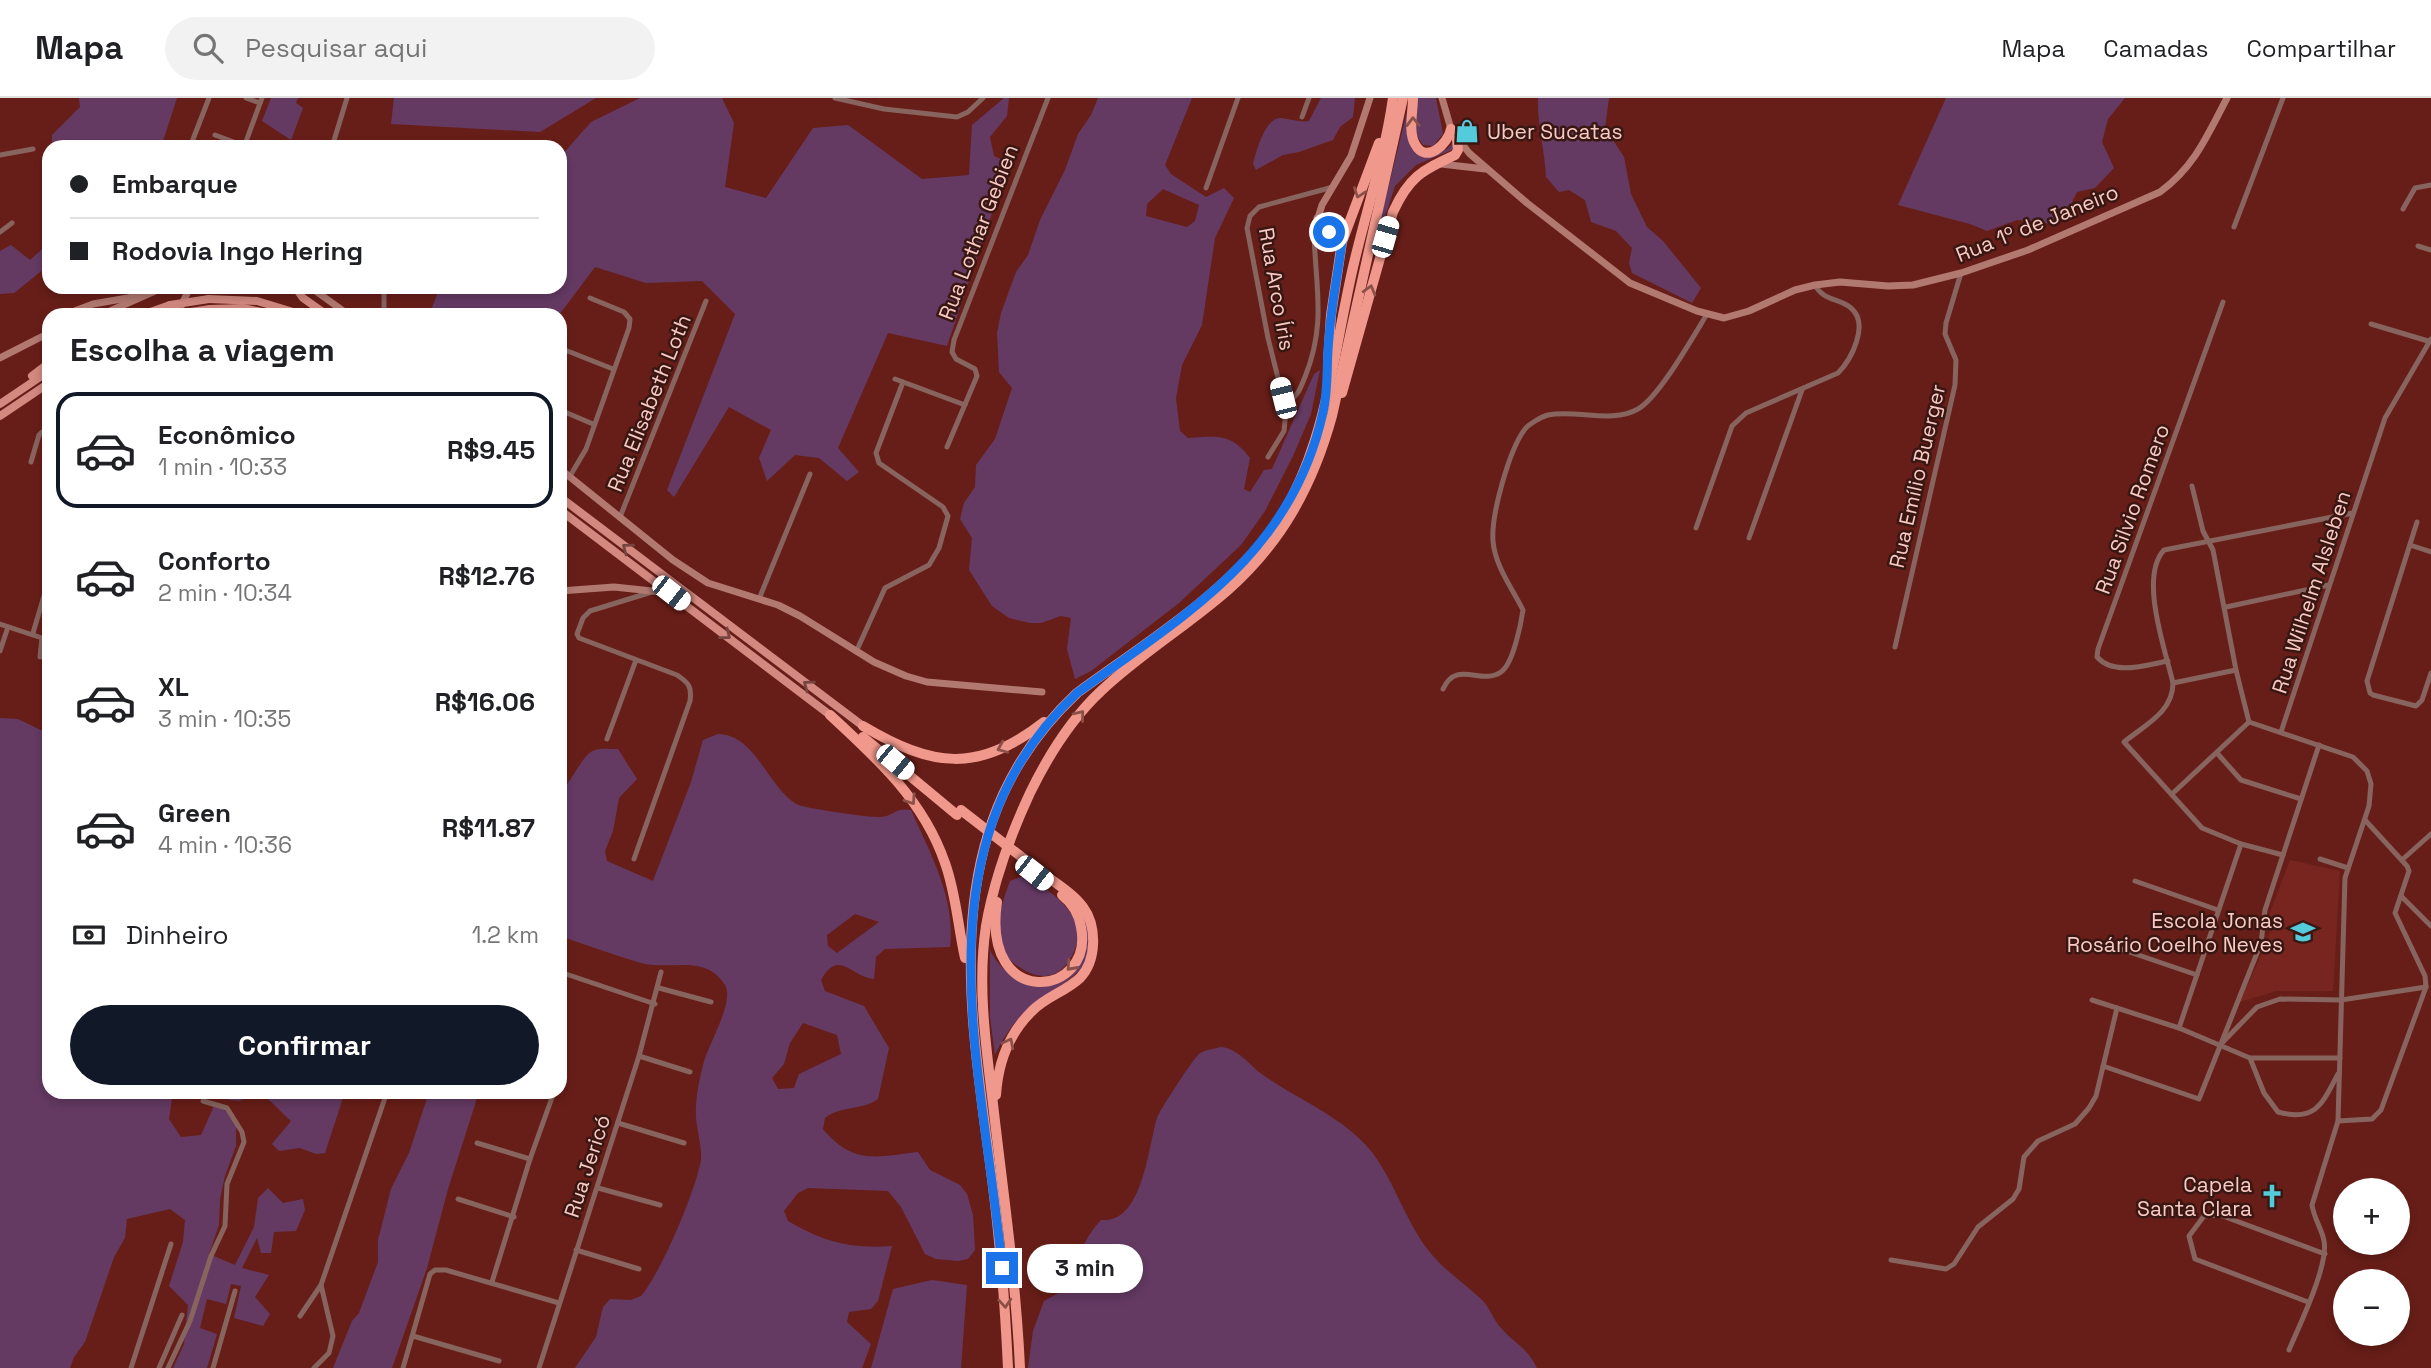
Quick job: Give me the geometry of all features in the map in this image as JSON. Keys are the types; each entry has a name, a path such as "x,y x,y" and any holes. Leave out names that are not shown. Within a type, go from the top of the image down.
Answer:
{"highway":[{"path":"863,726 913,753 964,758 996,751 1017,741 1059,710 1077,693 1222,584 1266,537 1290,502 1318,430 1393,98"},
{"path":"1323,449 1403,98"},
{"path":"1413,98 1413,140 1419,148 1430,152 1438,150 1447,142 1451,129"},
{"path":"1328,381 1331,315 1342,242 1379,144 1387,131"},
{"path":"1020,1368 1012,1254 987,1052 983,966 986,927 1001,860 1038,778 1079,714 1118,675 1241,578 1302,499 1338,409 1393,212 1411,179 1455,155 1458,150 1457,140"},
{"path":"1006,1368 1006,1331 998,1228 978,1068 971,982 970,926 982,851 1012,778 1059,710"},
{"path":"830,715 898,780 933,835 946,863 971,982"},
{"path":"830,715 1084,908 1093,935 1093,949 1082,975 1032,1010 1010,1040 1000,1064 995,1092 996,1134"},
{"path":"863,726 959,812"},
{"path":"1001,860 996,928 1002,959 1009,969 1021,978 1047,982 1065,975 1076,963 1083,936 1077,913 1066,898 1035,871"}],"main road":[{"path":"301,294 317,308"},
{"path":"191,308 257,301 280,308"},
{"path":"210,304 236,308"},
{"path":"3,402 42,369"},
{"path":"3,402 42,376"},
{"path":"0,416 42,388"},
{"path":"567,502 863,726"},
{"path":"567,515 830,715"}],"street":[{"path":"193,140 209,98"},
{"path":"247,98 261,100 247,140"},
{"path":"334,140 347,98"},
{"path":"835,98 884,109 957,117 968,112 983,98"},
{"name":"Rua Lothar Gebien","path":"965,405 977,376 975,369 956,359 952,352 954,340 1048,98"},
{"path":"1206,188 1238,98"},
{"path":"1302,117 1309,98"},
{"path":"1342,242 1329,232 1314,231 1317,218 1351,156 1370,98"},
{"name":"Rua 1º de Janeiro","path":"1442,98 1457,140 1485,169 1630,283 1707,314 1724,318 1736,316 1795,290 1815,285 1840,282 1913,285 1961,274 2028,250 2160,192 2196,158 2227,98"},
{"path":"2234,227 2283,98"},
{"path":"215,135 228,140"},
{"path":"0,155 33,149"},
{"path":"1436,164 1460,164 1485,169"},
{"path":"2403,209 2415,188 2431,185"},
{"name":"Rua Arco Íris","path":"1314,231 1320,298 1312,355 1299,392 1291,400 1287,400 1283,398 1268,338 1247,228 1250,216 1259,207 1333,187"},
{"path":"1317,218 1331,225 1348,223"},
{"path":"0,232 12,223"},
{"path":"2418,246 2431,250"},
{"name":"Rua Emílio Buerger","path":"1895,647 1955,385 1956,360 1945,334 1961,274"},
{"path":"1696,528 1732,426 1746,413 1838,373 1846,365 1858,337 1855,312 1849,306 1824,297 1815,285"},
{"path":"115,308 145,294"},
{"path":"175,308 186,294"},
{"path":"319,294 339,308"},
{"path":"79,308 139,296"},
{"path":"570,476 582,458 629,328 630,319 624,312 590,298"},
{"name":"Rua Elisabeth Loth","path":"621,517 706,301"},
{"name":"Rua Silvio Romero","path":"2168,662 2121,668 2102,662 2097,657 2224,302"},
{"path":"1443,689 1448,679 1454,675 1493,675 1502,671 1509,662 1523,610 1497,561 1493,541 1495,517 1516,445 1527,426 1546,416 1623,415 1639,408 1653,395 1707,314"},
{"path":"2371,324 2430,338"},
{"path":"0,358 42,336"},
{"name":"Rua Wilhelm Alsleben","path":"2281,732 2385,418 2430,338"},
{"path":"567,351 613,369"},
{"path":"895,379 965,405 947,447"},
{"path":"856,652 885,587 929,565 939,548 948,516 943,507 879,463 877,458 876,453 903,382"},
{"path":"1749,538 1802,389"},
{"path":"1268,457 1284,431 1287,400"},
{"path":"567,413 593,424"},
{"path":"31,462 42,432"},
{"path":"567,474 673,560 708,583 760,599 800,616 856,652 906,676 927,681 1042,692"},
{"path":"760,599 810,474"},
{"path":"2192,486 2203,531 2213,550 2249,722"},
{"path":"2283,855 2241,844 2202,828 2124,742 2168,707 2173,697 2173,683 2152,583 2155,559 2164,550 2353,513"},
{"path":"2417,522 2367,681 2368,687 2373,695 2416,706 2422,700 2431,673"},
{"path":"2410,545 2431,552"},
{"path":"2226,607 2329,584"},
{"path":"567,590 614,587 671,593"},
{"path":"634,859 690,701 691,690 688,682 677,675 579,638 577,629 590,611 654,591"},
{"path":"33,633 42,603"},
{"path":"0,624 33,633 42,638"},
{"path":"0,651 8,627"},
{"path":"40,657 42,645"},
{"path":"607,739 636,660"},
{"path":"2173,683 2236,670"},
{"path":"2249,722 2353,757 2367,771 2371,790 2365,820 2345,878 2338,1121 2312,1205 2313,1215 2325,1241 2325,1254 2289,1350"},
{"path":"2172,794 2249,722"},
{"path":"2103,1066 2199,1099 2261,943 2266,909 2319,745"},
{"path":"2217,753 2241,780 2301,799"},
{"path":"2338,1121 2372,1119 2381,1110 2426,987 2426,976 2395,913 2409,871 2403,859 2365,820"},
{"path":"2403,859 2431,834"},
{"path":"2179,1028 2241,844"},
{"path":"2320,859 2348,868"},
{"path":"2135,881 2218,910"},
{"path":"2401,896 2431,926"},
{"path":"2109,945 2197,975"},
{"name":"Rua Jericó","path":"539,1368 639,1056 659,989 661,972"},
{"path":"567,974 655,1004"},
{"path":"2219,1044 2257,1007 2280,999 2341,1000 2426,987"},
{"path":"659,989 711,1002"},
{"path":"2092,1000 2179,1028 2250,1058 2340,1058"},
{"path":"1891,1260 1946,1269 1954,1264 1978,1227 2013,1199 2019,1189 2024,1157 2038,1141 2075,1124 2089,1108 2095,1096 2118,1008"},
{"path":"639,1056 690,1072"},
{"path":"2250,1058 2264,1093 2278,1112 2293,1116 2306,1116 2322,1103 2340,1071"},
{"path":"300,1316 321,1285 385,1099"},
{"path":"492,1282 552,1099"},
{"path":"168,1368 190,1321 211,1256 225,1226 227,1184 244,1142 242,1132 227,1108 203,1101"},
{"path":"618,1123 684,1143"},
{"path":"477,1143 530,1159"},
{"path":"598,1188 660,1205"},
{"path":"458,1199 514,1217"},
{"path":"2308,1302 2195,1259 2189,1236 2204,1216 2220,1215 2325,1254"},
{"path":"131,1368 171,1244"},
{"path":"576,1250 639,1269"},
{"path":"403,1368 430,1274 435,1270 446,1270 492,1282 559,1303"},
{"path":"314,1368 329,1353 333,1336 321,1285"},
{"path":"212,1368 235,1291"},
{"path":"159,1368 182,1315"},
{"path":"413,1336 499,1362"}],"shaded area":[{"path":"79,98 177,98 163,140 52,140 52,135 80,107"},
{"path":"271,98 298,98 296,103 303,108 291,140 262,121"},
{"path":"394,98 596,98 540,132 391,124"},
{"path":"640,98 722,98 734,123 725,187 766,198 813,128 848,125 922,179 969,175 972,125 1004,98 1009,98 1007,116 990,137 994,156 1009,163 947,346 888,333 838,448 859,472 847,481 819,458 795,455 767,481 759,458 771,430 729,407 674,497 667,490 735,314 702,281 646,283 595,267 564,308 432,308 437,294 567,294 567,149 591,122"},
{"path":"1098,98 1192,98 1165,165 1171,174 1206,197 1224,188 1234,198 1215,238 1202,325 1182,365 1176,398 1180,431 1188,438 1230,440 1243,450 1250,458 1244,489 1250,492 1264,470 1272,469 1314,374 1320,370 1311,414 1293,456 1265,511 1241,545 1179,603 1091,671 1075,679 1067,649 1071,618 1061,616 1041,623 1030,623 1009,618 992,606 969,570 972,538 960,519 964,503 975,487 976,465 995,439 1012,388 999,372 997,333 1001,313 1016,272 1028,255 1040,220 1065,170 1078,134 1091,115","holes":["1163,189 1199,205 1195,221 1187,227 1146,216 1147,204"]},
{"path":"1321,98 1355,98 1353,117 1340,127 1333,140 1283,155 1256,170 1253,164 1256,152 1270,123 1281,118 1309,121"},
{"path":"1416,98 1436,98 1443,134 1433,146 1423,145 1417,136"},
{"path":"1538,98 1609,98 1605,128 1624,157 1631,194 1647,227 1663,241 1701,288 1692,303 1632,273 1629,263 1632,248 1616,231 1591,222 1585,200 1569,190 1559,192 1546,177"},
{"path":"1946,98 2125,98 2108,119 2102,142 2114,168 2095,188 2077,192 2067,212 2054,224 2017,220 1987,231 1898,205"},
{"path":"1410,100 1407,135 1414,151 1431,156 1453,143 1454,149 1416,165 1395,186 1367,273"},
{"path":"11,245 30,260 42,249 42,271 14,293 0,294 0,251"},
{"path":"0,718 18,719 42,731 42,1099 172,1099 169,1119 181,1137 201,1135 214,1106 224,1108 236,1125 236,1146 225,1176 220,1199 219,1225 209,1254 235,1265 254,1227 258,1198 268,1188 283,1203 303,1199 305,1210 296,1231 274,1232 271,1253 261,1253 257,1238 242,1268 269,1275 255,1297 270,1314 263,1326 234,1318 241,1286 231,1284 226,1304 207,1299 200,1328 217,1334 207,1368 173,1368 184,1344 188,1305 169,1286 183,1242 185,1220 170,1209 127,1219 125,1238 114,1257 85,1342 70,1368 0,1368"},
{"path":"718,734 742,743 786,796 801,806 875,817 911,810 945,894 951,929 950,947 885,949 876,957 874,979 840,965 834,966 821,980 825,991 864,1006 889,1048 878,1099 831,1114 825,1118 823,1129 845,1148 866,1156 918,1152 930,1170 960,1185 967,1194 973,1215 975,1250 968,1259 958,1261 936,1259 925,1254 901,1207 888,1191 808,1188 798,1193 784,1211 788,1221 826,1239 850,1245 892,1246 878,1301 871,1309 849,1312 847,1322 871,1344 862,1368 575,1368 596,1337 603,1307 610,1299 631,1300 641,1296 649,1285 685,1210 701,1160 696,1117 699,1084 706,1056 724,1012 727,992 717,975 708,969 641,963 567,938 567,784 591,752 618,749 637,779 619,798 613,831 605,851 607,861 653,881 691,782 703,740","holes":["855,914 879,922 837,953 828,946 827,935","803,1023 837,1035 841,1054 799,1074 794,1088 778,1089 772,1078 784,1064 790,1043"]},
{"name":"Escola Jonas Rosário Coelho Neves","path":"2290,860 2340,871 2333,991 2276,991 2240,1002 2266,944 2274,921 2269,915"},
{"path":"1026,875 1058,899 1077,925 1077,942 1071,958 1060,971 1046,976 1021,968 1006,955 999,941 1000,914 1010,881"},
{"path":"1083,917 1090,936 1090,951 1085,963 1076,974 1021,1016 995,1055 990,1017 990,950 998,963 1010,974 1038,985 1052,985 1065,980 1076,971 1083,956"},
{"path":"1220,1047 1238,1054 1263,1075 1334,1118 1360,1139 1380,1163 1408,1218 1433,1256 1484,1302 1499,1325 1525,1350 1537,1368 1028,1368 1033,1331 1044,1301 1075,1284 1079,1258 1090,1234 1101,1220 1115,1218 1126,1210 1135,1197 1157,1118 1164,1105 1199,1054"},
{"path":"267,1099 343,1099 325,1153 316,1154 300,1148 279,1151 272,1144 291,1121"},
{"path":"427,1099 477,1099 448,1189 427,1268 392,1368 333,1368 352,1321 359,1313 378,1262 378,1240 391,1189 409,1153"},
{"path":"932,1280 967,1285 961,1368 871,1368 893,1289"}],"place":[{"name":"Uber Sucatas","path":"1467,131"},
{"name":"Escola Jonas Rosário Coelho Neves","path":"2303,932"},
{"name":"Capela Santa Clara","path":"2272,1196"}],"route":[{"path":"1002,1268 978,1068 969,951 974,892 982,851 1012,778 1043,729 1059,710 1077,693 1222,584 1266,537 1290,502 1311,453 1324,411 1331,315 1342,242 1329,232"}]}
